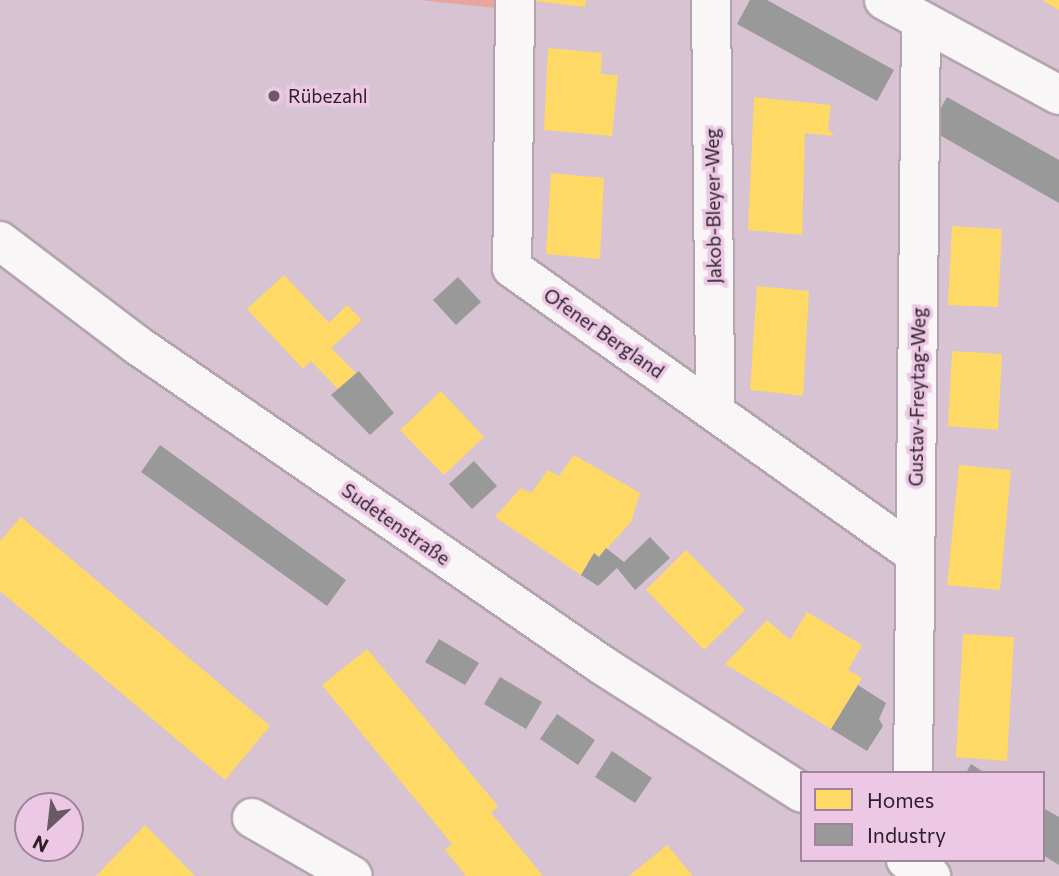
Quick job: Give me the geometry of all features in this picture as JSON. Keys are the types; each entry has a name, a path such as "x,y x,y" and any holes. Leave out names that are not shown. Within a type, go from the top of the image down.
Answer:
{"street":[{"name":"Ofener Bergland","path":"515,0 512,268 915,554"},
{"name":"Jakob-Bleyer-Weg","path":"711,0 715,411"},
{"path":"884,0 1059,95"},
{"name":"Gustav-Freytag-Weg","path":"913,771 921,21"},
{"name":"Sudetenstraße","path":"0,241 216,400 800,792"},
{"path":"252,818 354,876"}],"shaded area":[{"path":"419,0 496,0 496,8"}],"building: Homes":[{"path":"527,0 586,0 585,7"},
{"path":"1042,0 1059,0 1059,10"},
{"path":"548,48 602,53 601,74 618,75 612,136 544,130"},
{"path":"754,97 831,105 828,129 834,136 805,133 802,235 748,230"},
{"path":"551,173 604,178 600,259 546,254"},
{"path":"952,226 1002,229 998,307 948,305"},
{"path":"284,275 329,323 347,305 362,320 331,348 356,373 338,389 311,361 303,369 247,309"},
{"path":"757,286 809,291 803,396 750,390"},
{"path":"952,351 1002,354 998,430 948,426"},
{"path":"441,391 484,437 444,475 400,430"},
{"path":"574,455 640,493 631,522 599,557 594,553 581,575 495,517 521,488 531,493 548,470 559,476"},
{"path":"959,465 1011,470 1000,590 947,585"},
{"path":"21,517 270,726 225,780 0,591 0,541"},
{"path":"686,550 745,610 704,650 646,590"},
{"path":"807,612 862,645 848,670 862,678 831,729 725,664 767,620 790,640"},
{"path":"963,634 1014,637 1007,761 956,757"},
{"path":"367,649 498,806 491,813 543,876 466,876 445,850 452,844 322,685"},
{"path":"145,825 195,876 96,876"},
{"path":"667,845 693,876 629,876"}],"building: Industry":[{"path":"750,0 767,0 894,70 877,101 737,24"},
{"path":"947,97 1059,160 1059,203 929,129"},
{"path":"458,277 481,302 456,325 433,300"},
{"path":"359,371 394,413 370,435 331,395"},
{"path":"160,445 346,580 327,606 141,472"},
{"path":"474,461 497,486 472,509 449,484"},
{"path":"650,537 670,558 635,590 617,568 598,586 581,575 594,553 599,557 606,548 624,562"},
{"path":"439,639 479,663 465,685 425,662"},
{"path":"500,677 542,702 526,729 484,704"},
{"path":"858,685 886,703 879,719 883,726 867,751 831,729"},
{"path":"557,714 595,740 578,765 540,739"},
{"path":"612,751 652,778 635,803 595,777"},
{"path":"971,764 982,771 967,771"},
{"path":"1045,809 1059,817 1059,865 1045,856"}],"place":[{"name":"Rübezahl","path":"274,96"}]}
